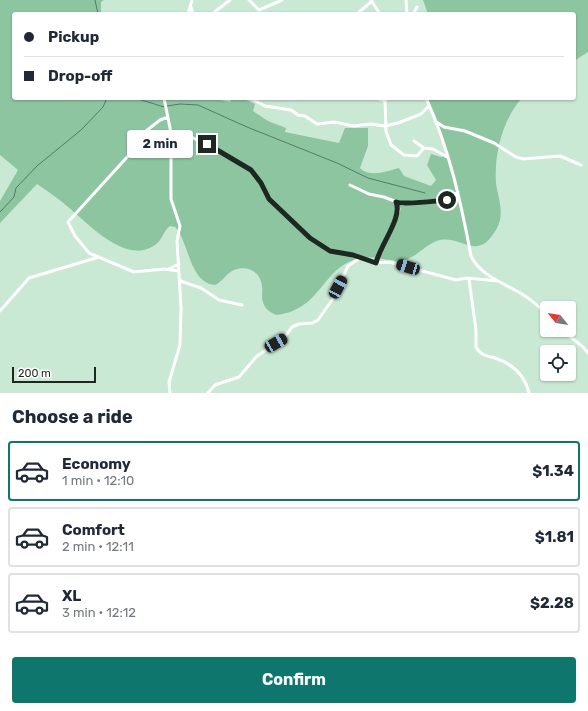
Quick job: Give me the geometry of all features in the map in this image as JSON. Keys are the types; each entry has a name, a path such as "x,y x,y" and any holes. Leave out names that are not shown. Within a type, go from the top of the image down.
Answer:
{"street":[{"path":"189,12 192,0"},
{"path":"215,12 230,0"},
{"path":"249,0 259,10 282,0"},
{"path":"406,0 407,12"},
{"path":"359,12 372,1 379,12"},
{"path":"191,7 192,12"},
{"path":"414,12 417,7"},
{"path":"164,100 171,133 170,189 172,204 180,226 177,241 180,280 181,340 169,382 170,393"},
{"path":"254,100 265,106 291,110 298,115 306,116 321,124 334,122 354,126 370,124 385,126 414,117 430,106"},
{"path":"386,100 385,126 391,145 404,155 417,156 424,148"},
{"path":"427,100 458,192 473,263 498,281 526,296 540,308"},
{"path":"168,117 160,120 146,131 143,138 132,149 129,156 69,220 68,225 89,254 134,272 169,269 179,271"},
{"path":"435,121 444,127 465,131 494,143 516,157 523,159 560,156 581,165"},
{"path":"171,133 186,134 251,170 261,183 269,199 307,235 330,251 376,263 389,262 456,280 469,279 498,281"},
{"path":"414,141 424,148 433,149 447,157"},
{"path":"350,185 369,194 402,204 447,200 458,192"},
{"path":"376,263 380,250 398,213 399,208 396,202"},
{"path":"0,311 29,278 99,257"},
{"path":"208,393 215,385 240,376 257,356 284,338 292,327 318,320 332,300 348,266 360,258"},
{"path":"169,269 179,264"},
{"path":"469,279 476,330 476,348 483,354 499,359 515,368 524,377 529,393"},
{"path":"180,280 201,288 219,300 242,305"},
{"path":"571,337 588,353"}],"green space":[{"path":"0,0 104,0 101,2 101,12 12,12 12,100 220,100 230,102 231,100 246,100 255,104 253,111 268,121 286,128 285,132 339,143 345,128 368,128 368,146 360,168 368,173 373,173 399,168 404,176 431,186 436,180 427,165 431,154 441,157 447,155 429,100 520,100 504,127 498,150 496,161 496,183 501,211 497,228 490,238 483,244 477,246 470,246 456,241 440,240 430,244 408,259 398,261 372,257 361,258 348,263 337,270 313,297 303,305 292,311 276,315 265,307 262,300 261,281 259,276 252,270 242,268 237,269 227,274 215,285 206,283 200,277 190,260 180,233 175,227 170,226 155,245 144,250 132,250 108,240 60,200 37,184 0,223 0,201 18,170 0,155"},
{"path":"423,0 588,0 588,52 576,60 576,12 427,12"}],"waterway":[{"path":"95,0 98,12"},
{"path":"0,212 14,197 16,188 37,166 81,130 103,107 106,100"},
{"path":"141,100 164,107"},
{"path":"167,106 180,104 198,105 247,127 337,163 368,178 425,193"}],"route":[{"path":"207,144 251,170 261,183 269,199 310,238 330,251 341,254 350,254 371,262 376,263 384,241 393,225 399,210 396,202 402,204 421,201 429,202 447,200"}]}
